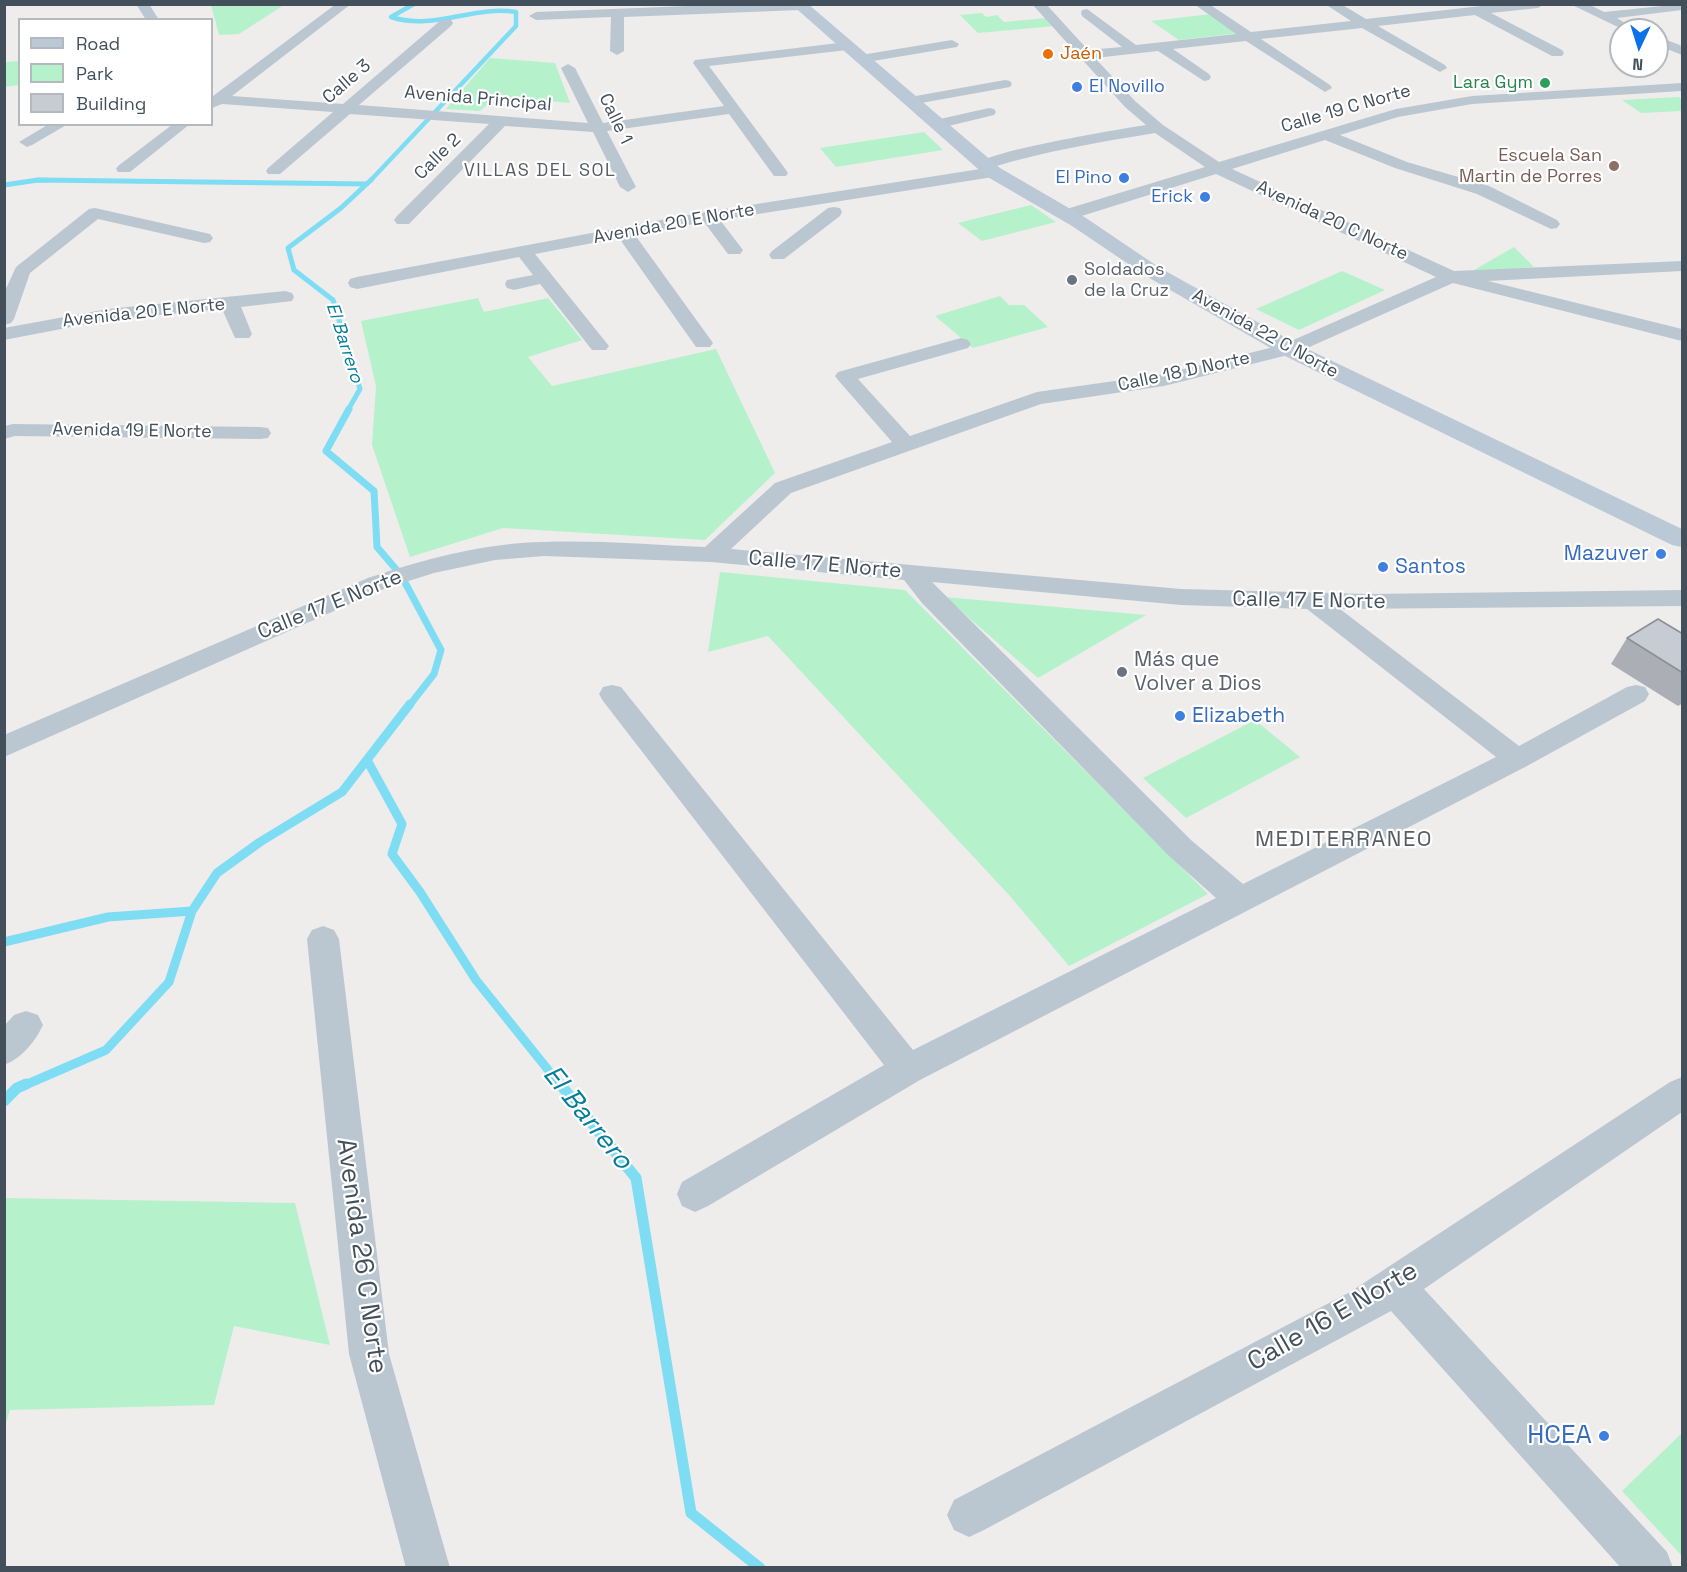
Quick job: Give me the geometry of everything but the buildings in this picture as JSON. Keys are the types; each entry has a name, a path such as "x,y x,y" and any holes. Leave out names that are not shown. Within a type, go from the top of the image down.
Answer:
{"street":[{"path":"142,4 152,18"},
{"path":"215,101 345,4"},
{"name":"Avenida 20 C Norte","path":"1038,4 1130,104 1158,128 1217,168 1451,277 1683,335"},
{"path":"1200,4 1325,88"},
{"path":"1331,4 1440,68"},
{"path":"1444,4 1462,14"},
{"path":"1096,67 1160,46 1538,4"},
{"path":"1576,4 1609,19"},
{"path":"536,16 799,5"},
{"name":"Avenida 22 C Norte","path":"799,5 988,168 1066,215 1153,272 1289,349 1683,539"},
{"path":"1602,16 1683,6"},
{"path":"1479,12 1557,53"},
{"path":"617,51 618,13"},
{"path":"1087,13 1132,56"},
{"name":"Calle 3","path":"274,171 446,23"},
{"path":"780,173 700,63 952,44"},
{"path":"1669,45 1683,51"},
{"path":"1160,46 1204,77"},
{"path":"1084,55 1132,56"},
{"name":"Calle 1","path":"568,68 628,187"},
{"path":"910,101 1005,84"},
{"name":"Calle 19 C Norte","path":"1066,215 1396,113 1472,100 1683,87"},
{"name":"Avenida Principal","path":"215,101 346,108 597,128 734,109"},
{"path":"936,124 990,112"},
{"name":"Calle 2","path":"403,220 501,121"},
{"path":"27,142 57,126"},
{"path":"124,169 180,126"},
{"name":"Avenida 20 E Norte","path":"357,283 709,217 988,168 1025,152 1158,128"},
{"path":"1324,134 1401,165 1483,190 1551,224"},
{"path":"778,255 834,212"},
{"path":"4,320 22,271 95,213 204,238"},
{"path":"709,217 734,250"},
{"path":"624,233 703,344"},
{"path":"525,252 599,346"},
{"path":"1451,277 1487,258"},
{"name":"Calle 18 D Norte","path":"711,555 783,488 1037,398 1164,380 1289,349 1451,277 1683,266"},
{"path":"514,284 545,278"},
{"name":"Avenida 20 E Norte","path":"4,334 31,327 168,307 230,304 285,297"},
{"path":"230,304 242,334"},
{"path":"905,444 844,376 961,345"},
{"name":"Avenida 19 E Norte","path":"4,433 13,430 261,433"},
{"name":"Calle 17 E Norte","path":"4,747 377,583 429,566 517,550 711,555 1182,597 1448,603 1683,598"},
{"path":"910,573 931,597 1180,848 1240,900"},
{"path":"1312,601 1517,759"},
{"path":"612,694 908,1070"},
{"path":"695,1194 908,1070 1517,759 1636,694"},
{"name":"Avenida 26 C Norte","path":"323,939 369,1354 428,1568"},
{"path":"4,1050 26,1025"},
{"name":"Calle 16 E Norte","path":"969,1515 1364,1306 1683,1093"},
{"path":"1394,1285 1652,1568"}],"green space":[{"path":"211,4 284,5 239,34 219,35"},
{"path":"982,13 986,17 997,15 1004,22 1046,18 1055,26 978,33 960,15"},
{"path":"1211,14 1240,33 1179,40 1151,21"},
{"name":"VILLAS DEL SOL","path":"490,58 555,63 570,103 498,96 480,111 446,109"},
{"path":"18,61 18,85 5,87 5,62"},
{"path":"1679,97 1682,99 1682,111 1641,113 1622,100"},
{"path":"924,132 943,150 836,167 820,148"},
{"path":"1031,205 1056,222 982,241 958,223"},
{"path":"1514,247 1534,267 1477,272 1474,270"},
{"path":"1342,271 1385,290 1299,330 1256,309"},
{"path":"1000,296 1009,305 1024,305 1048,327 973,348 935,316"},
{"path":"478,298 484,312 548,298 582,340 528,357 552,386 716,349 775,473 705,540 503,528 410,557 372,445 376,386 361,321"},
{"path":"720,572 905,590 1208,894 1069,966 1009,895 768,636 708,652"},
{"path":"945,597 1146,615 1038,678"},
{"path":"1255,720 1300,757 1186,818 1143,778"},
{"path":"5,1198 295,1203 330,1345 234,1326 214,1405 10,1410 5,1426"},
{"path":"1682,1433 1682,1556 1622,1491"}],"waterway":[{"name":"El Barrero","path":"372,179 516,26 516,12 485,12 422,21 407,21 391,17 414,4"},
{"name":"El Barrero","path":"367,184 372,179"},
{"path":"4,185 38,180"},
{"path":"38,180 47,180"},
{"path":"38,180 367,184"},
{"name":"El Barrero","path":"348,410 360,389 333,300 294,270 288,248 341,208 367,184"},
{"name":"El Barrero","path":"349,409 326,451 374,491 377,547 401,575 441,650 434,674 409,706"},
{"path":"192,911 217,873 260,842 342,792 410,704"},
{"name":"El Barrero","path":"367,760 402,824 392,854 420,892 476,980 561,1086"},
{"path":"4,942 108,917 192,911"},
{"path":"23,1086 106,1050 169,982 192,911"},
{"path":"4,1101 17,1088 26,1084"},
{"name":"El Barrero","path":"560,1084 636,1178 691,1513 760,1568"}],"place":[{"name":"Jaén","path":"1048,54"},
{"name":"Lara Gym","path":"1545,83"},
{"name":"El Novillo","path":"1077,87"},
{"name":"Escuela San Martin de Porres","path":"1614,166"},
{"name":"El Pino","path":"1124,178"},
{"name":"Erick","path":"1205,197"},
{"name":"Soldados de la Cruz","path":"1072,280"},
{"name":"Mazuver","path":"1661,554"},
{"name":"Santos","path":"1383,567"},
{"name":"Más que Volver a Dios","path":"1122,672"},
{"name":"Elizabeth","path":"1180,716"},
{"name":"HCEA","path":"1604,1436"}],"district":[{"name":"VILLAS DEL SOL","path":"540,171"},
{"name":"MEDITERRANEO","path":"1344,840"}]}
